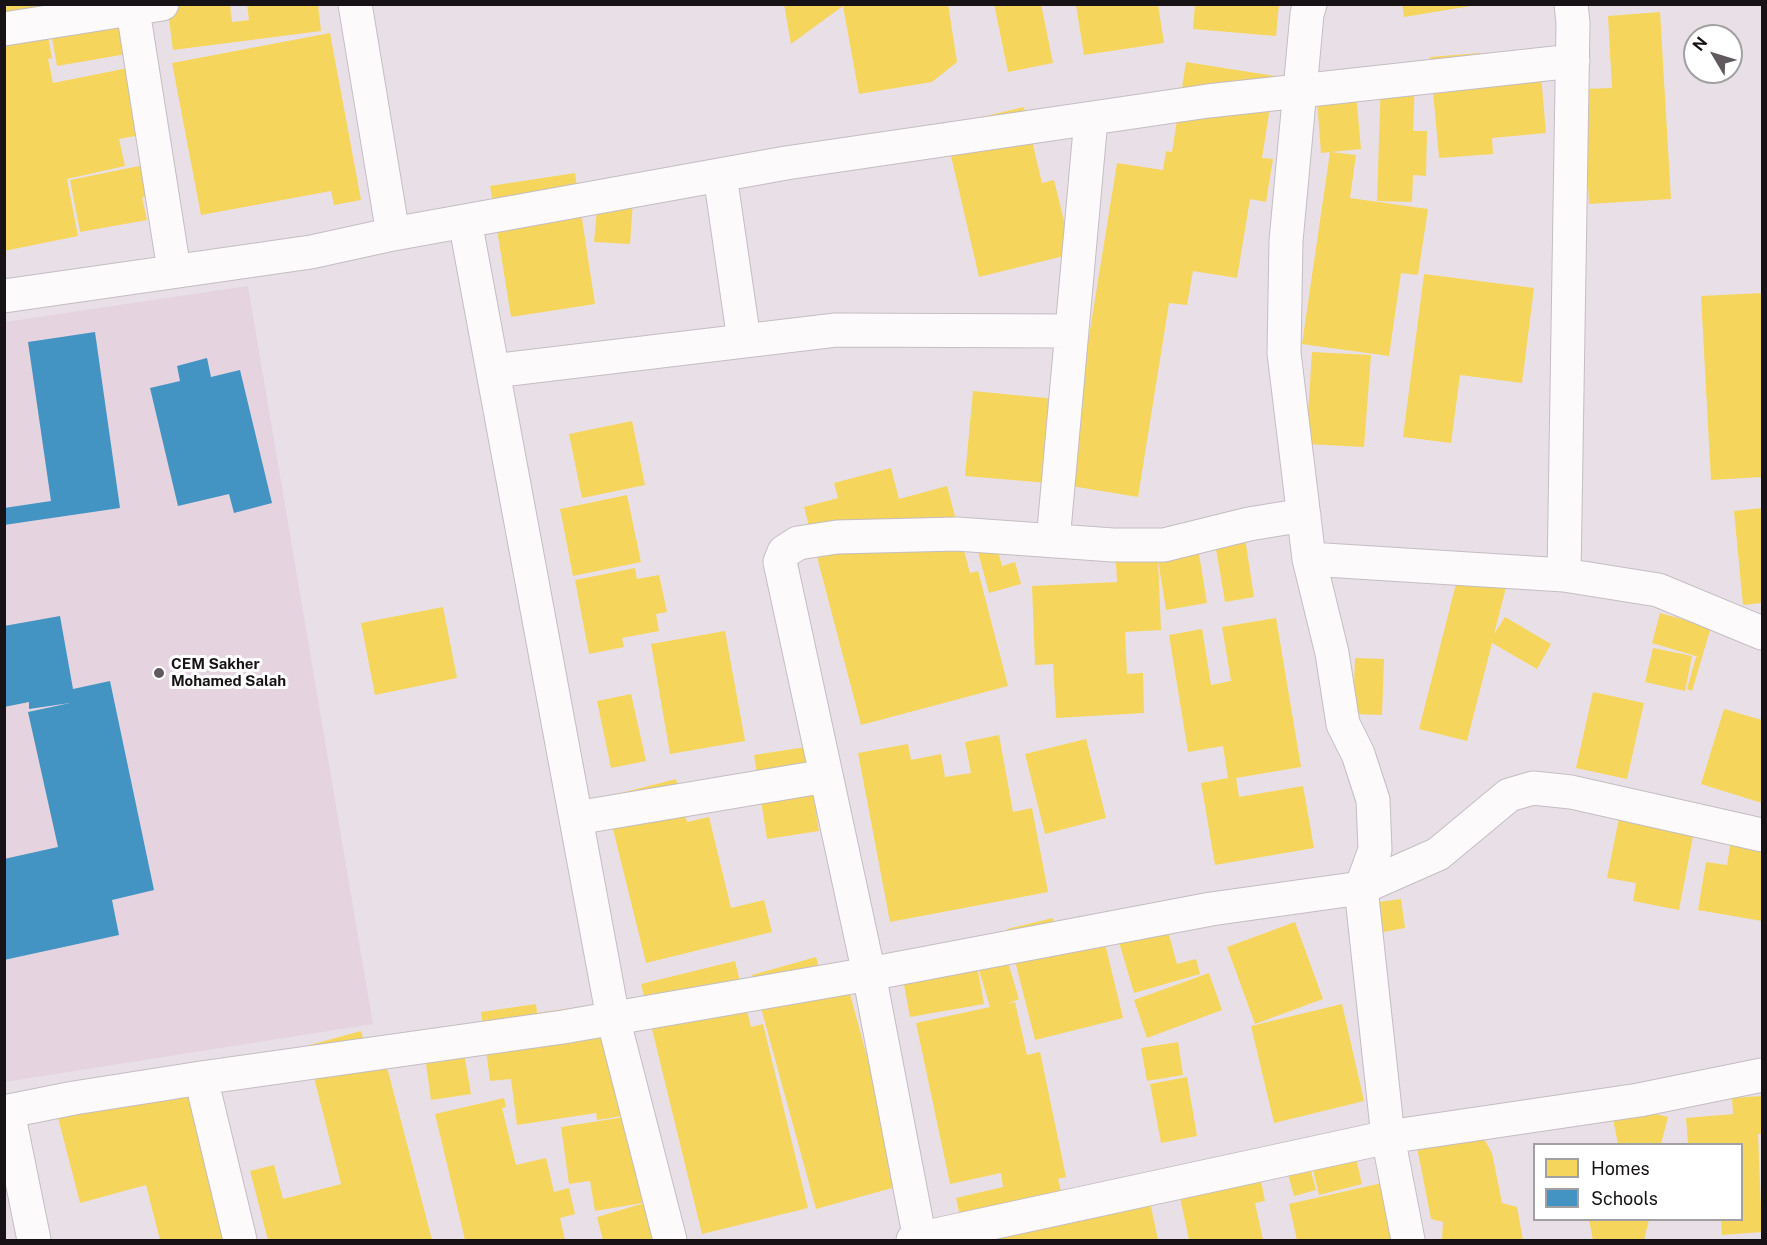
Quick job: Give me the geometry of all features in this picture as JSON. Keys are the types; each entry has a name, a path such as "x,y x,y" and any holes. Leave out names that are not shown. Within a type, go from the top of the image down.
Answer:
{"street":[{"path":"355,4 393,234"},
{"path":"1310,4 1299,92 1286,241 1284,353 1309,559 1332,653 1343,723 1358,754 1373,800 1375,850 1361,888 1388,1137 1408,1240"},
{"path":"1564,575 1573,61 1571,4"},
{"path":"4,29 143,6 174,270"},
{"path":"4,296 334,248 393,234 786,163 1208,101 1573,61"},
{"path":"1053,541 1091,118"},
{"path":"720,175 744,340"},
{"path":"465,221 613,1018 670,1240"},
{"path":"493,371 836,330 1071,331"},
{"path":"1304,514 1249,524 1164,545 1053,541 957,534 837,537 798,543 784,552 780,562 869,975 917,1240 1388,1137 1639,1100 1762,1075"},
{"path":"1309,559 1564,575 1658,590 1762,633"},
{"path":"576,818 826,776"},
{"path":"34,1240 6,1112 74,1098 201,1078 613,1018 869,975 1211,909 1361,888 1438,854 1509,795 1533,788 1571,792 1762,835"},
{"path":"201,1078 240,1240"}],"shaded area":[{"name":"CEM Sakher Mohamed Salah","path":"248,286 373,1024 5,1082 4,322"}],"building: Homes":[{"path":"17,4 42,4 52,58 48,59 53,83 128,68 141,135 119,139 125,166 67,179 78,236 4,251 4,7"},
{"path":"46,4 130,4 138,52 57,66"},
{"path":"167,4 230,4 232,22 249,20 247,4 318,4 321,31 173,50"},
{"path":"784,4 948,4 957,62 932,82 859,94 843,6 791,44"},
{"path":"994,4 1041,4 1053,63 1008,72"},
{"path":"1195,4 1279,4 1276,36 1193,29"},
{"path":"1402,4 1471,4 1471,6 1404,17"},
{"path":"1076,5 1158,5 1164,43 1084,55"},
{"path":"1660,12 1671,199 1589,204 1583,89 1612,88 1608,16"},
{"path":"330,33 361,200 334,205 331,191 201,215 172,63"},
{"path":"1539,52 1546,133 1492,138 1493,154 1439,158 1430,57 1480,53 1480,58"},
{"path":"1186,62 1275,76 1262,158 1273,159 1266,202 1250,199 1237,278 1193,271 1187,305 1169,303 1138,497 1065,485 1117,163 1163,170 1166,151 1172,152"},
{"path":"1354,71 1361,149 1331,152 1356,155 1350,198 1428,209 1418,275 1401,273 1389,356 1302,344 1330,152 1321,153 1315,74"},
{"path":"1381,77 1415,78 1413,131 1427,131 1426,176 1413,175 1412,202 1377,201"},
{"path":"1024,107 1042,183 1054,180 1072,254 979,277 944,126"},
{"path":"154,163 160,193 142,197 147,220 80,232 70,180"},
{"path":"575,173 595,304 511,317 490,186"},
{"path":"598,198 633,201 630,244 594,242"},
{"path":"1424,274 1534,288 1522,383 1460,375 1451,443 1403,437"},
{"path":"1762,293 1762,477 1711,480 1701,296"},
{"path":"1312,352 1371,355 1364,447 1306,444"},
{"path":"973,391 1056,399 1048,483 965,476"},
{"path":"632,421 645,485 582,498 569,434"},
{"path":"891,468 899,499 947,486 970,573 978,571 1008,686 861,725 804,507 838,498 834,483"},
{"path":"627,495 641,562 573,576 560,509"},
{"path":"1762,508 1762,603 1743,605 1734,511"},
{"path":"991,525 1002,566 1015,562 1021,584 989,593 972,530"},
{"path":"1196,536 1207,603 1166,610 1158,560 1161,630 1125,632 1127,674 1143,673 1144,713 1056,718 1053,664 1035,665 1032,586 1117,582 1115,546"},
{"path":"1245,538 1254,597 1225,602 1215,543"},
{"path":"1461,564 1509,576 1494,634 1505,617 1551,644 1537,669 1492,643 1467,741 1419,729"},
{"path":"635,568 637,579 659,575 667,612 656,614 659,631 622,638 624,647 589,654 575,580"},
{"path":"443,607 457,678 375,695 361,623"},
{"path":"1660,613 1711,627 1692,691 1687,689 1696,657 1699,657 1652,643"},
{"path":"1276,618 1301,767 1236,778 1239,797 1303,786 1314,848 1215,865 1201,783 1228,778 1223,746 1188,752 1169,635 1202,629 1211,685 1231,681 1222,627"},
{"path":"725,631 745,741 670,754 651,644"},
{"path":"1653,648 1692,656 1685,691 1645,682"},
{"path":"1355,658 1384,659 1382,715 1353,714"},
{"path":"1593,692 1644,703 1627,779 1576,768"},
{"path":"631,694 646,761 611,768 597,701"},
{"path":"1724,709 1762,720 1762,803 1701,784"},
{"path":"999,735 1013,812 1032,808 1048,892 890,922 858,753 908,744 911,760 941,754 945,777 971,773 965,742"},
{"path":"1086,739 1106,818 1045,834 1025,754"},
{"path":"806,747 819,831 767,839 754,755"},
{"path":"676,779 687,822 709,817 731,908 764,900 772,932 646,963 605,797"},
{"path":"1619,818 1694,831 1679,910 1633,901 1636,883 1607,878"},
{"path":"1732,834 1762,839 1762,921 1698,910 1706,862 1727,865"},
{"path":"1401,899 1405,928 1383,932 1379,902"},
{"path":"1164,917 1177,964 1196,959 1200,974 1134,993 1116,932"},
{"path":"1053,918 1057,934 1100,923 1123,1018 1035,1040 1007,929"},
{"path":"1295,922 1323,999 1255,1024 1227,947"},
{"path":"973,944 984,1004 910,1017 899,958"},
{"path":"1004,949 1019,999 1007,1004 1015,1002 1027,1055 1040,1052 1066,1177 1058,1179 1061,1191 1144,1173 1158,1240 965,1240 956,1198 1003,1187 1001,1173 950,1184 916,1023 990,1007 975,957"},
{"path":"816,957 823,982 845,976 881,1108 914,1182 816,1209 752,975"},
{"path":"735,961 751,1027 763,1024 808,1208 702,1234 641,984"},
{"path":"1209,973 1222,1010 1147,1038 1134,1000"},
{"path":"620,1001 635,1114 597,1120 596,1113 517,1125 511,1079 490,1081 481,1012 536,1004 537,1013"},
{"path":"1342,1004 1364,1101 1274,1123 1251,1026"},
{"path":"361,1031 368,1056 383,1052 432,1240 268,1240 250,1171 274,1165 283,1199 341,1184 306,1046"},
{"path":"461,1036 471,1094 431,1100 423,1042"},
{"path":"1178,1042 1183,1075 1147,1081 1141,1048"},
{"path":"1187,1077 1197,1136 1161,1143 1150,1084"},
{"path":"199,1087 238,1240 160,1240 146,1185 80,1203 54,1102"},
{"path":"1762,1096 1762,1134 1758,1134 1762,1232 1722,1235 1721,1221 1743,1221 1743,1143 1688,1143 1686,1118 1733,1114 1732,1098"},
{"path":"504,1098 506,1107 502,1108 516,1165 546,1158 554,1192 569,1188 575,1214 560,1218 565,1240 465,1240 435,1114"},
{"path":"1632,1108 1668,1117 1661,1143 1618,1143 1613,1119"},
{"path":"631,1116 671,1240 603,1240 597,1217 648,1202 595,1211 590,1181 569,1184 561,1127"},
{"path":"1476,1125 1492,1153 1502,1203 1517,1207 1523,1240 1442,1240 1443,1222 1431,1219 1415,1137"},
{"path":"1352,1141 1362,1184 1319,1195 1309,1152"},
{"path":"1255,1152 1265,1201 1255,1203 1263,1240 1189,1240 1174,1169"},
{"path":"1307,1157 1316,1190 1294,1196 1285,1163"},
{"path":"1382,1183 1395,1240 1297,1240 1289,1204"},
{"path":"1589,1221 1649,1221 1644,1240 1593,1240"}],"building: Schools":[{"path":"95,332 120,508 4,525 4,508 51,501 28,342"},
{"path":"207,358 211,377 240,370 272,503 234,513 229,494 178,506 150,388 180,381 177,366"},
{"path":"60,616 73,689 110,681 154,890 112,900 119,935 4,960 4,859 58,847 28,712 70,703 29,709 29,702 4,707 4,626"}],"place":[{"name":"CEM Sakher Mohamed Salah","path":"159,673"}]}
